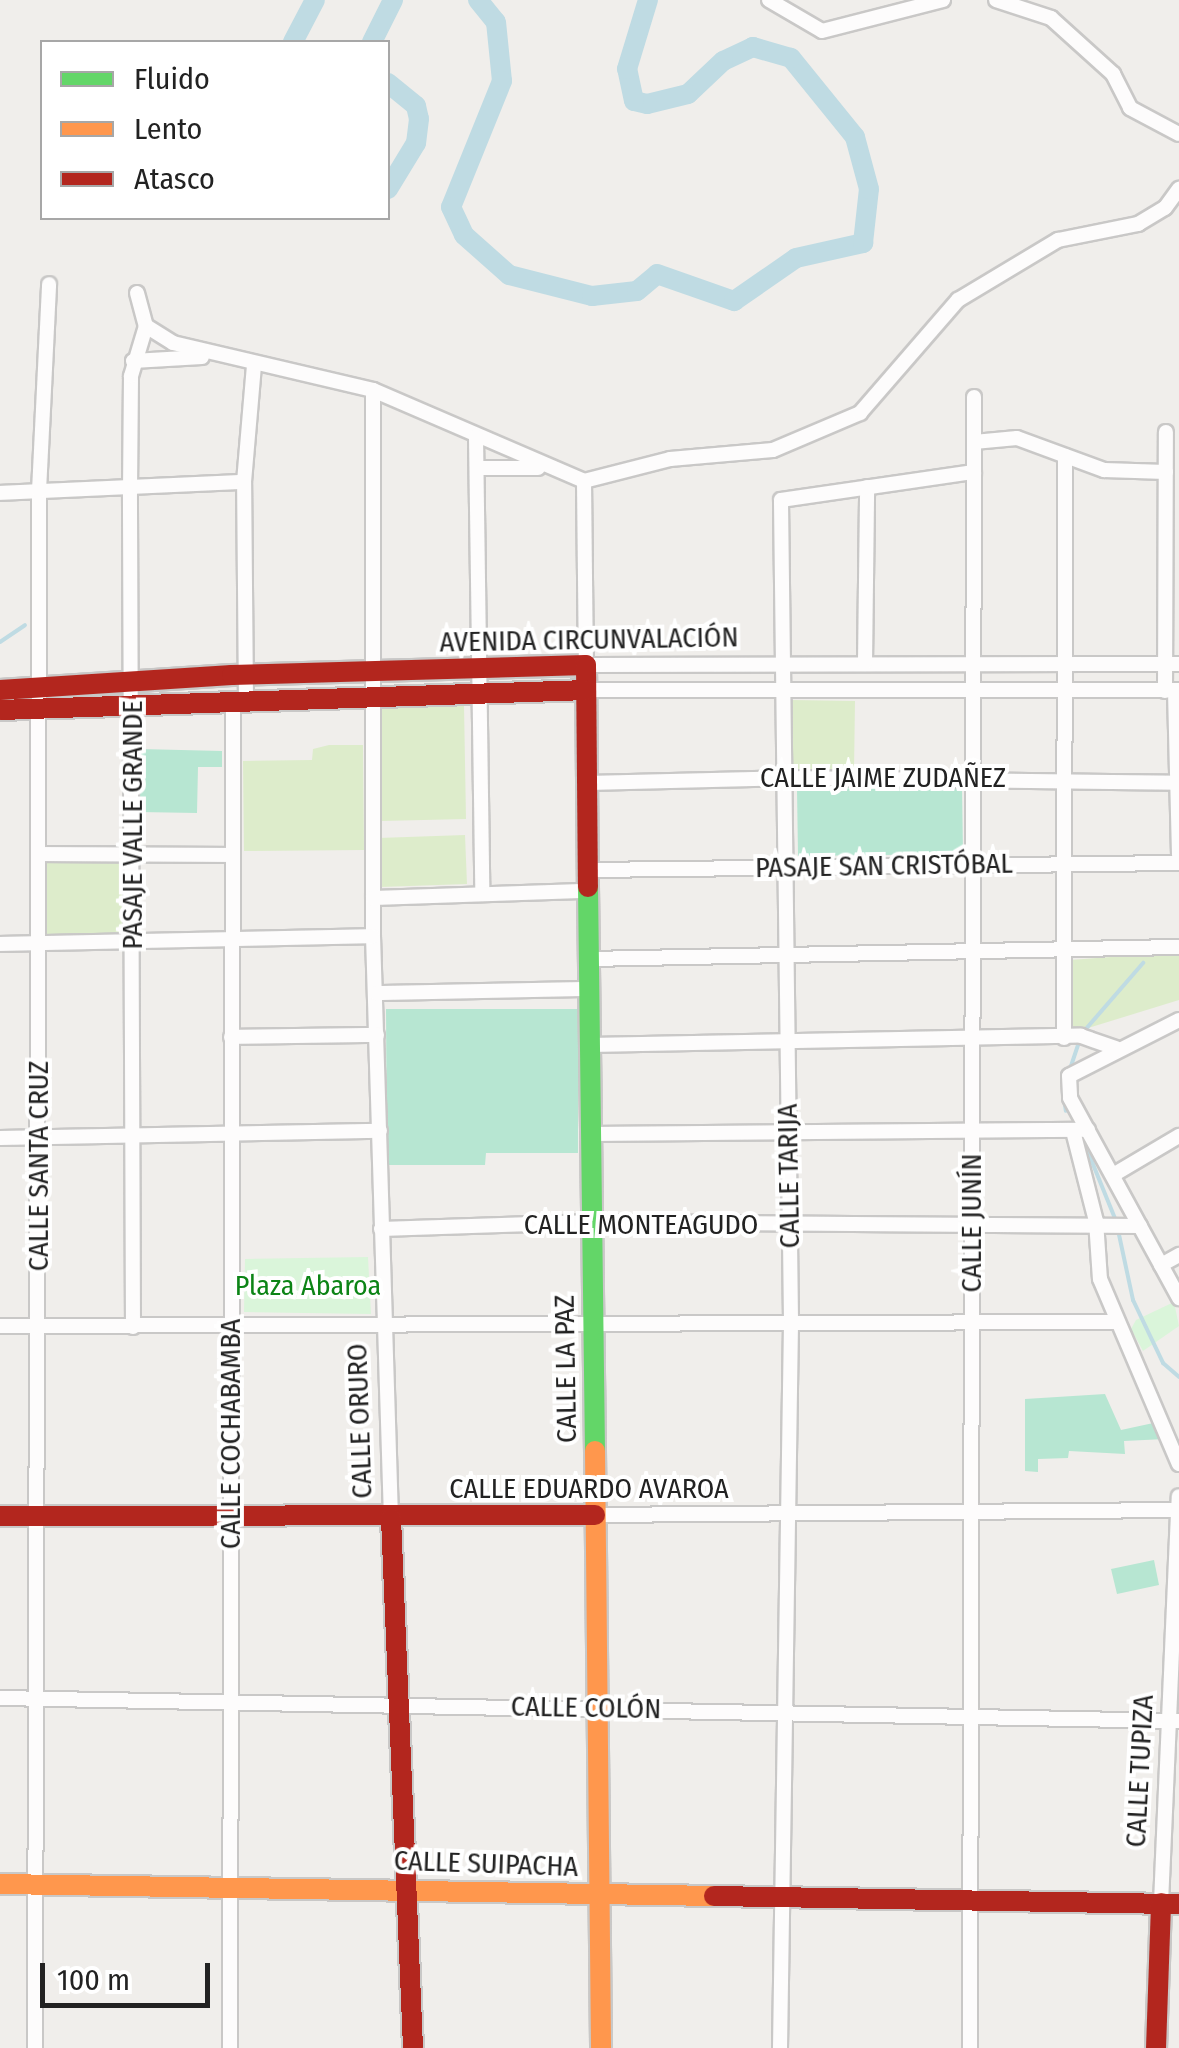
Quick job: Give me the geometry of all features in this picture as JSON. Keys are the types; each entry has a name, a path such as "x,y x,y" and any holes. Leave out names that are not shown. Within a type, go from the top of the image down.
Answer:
{"street":[{"path":"769,0 822,30 943,0"},
{"path":"996,0 1052,18 1113,74 1130,108 1179,134"},
{"path":"137,293 146,326 212,356 372,390 548,468 584,480 670,459 773,450 860,413 958,300 1058,240 1138,224 1165,208 1179,188"},
{"name":"CALLE SANTA CRUZ","path":"34,2048 40,491 49,284"},
{"name":"PASAJE VALLE GRANDE","path":"134,1327 130,491 133,362 146,326"},
{"path":"133,362 212,356"},
{"name":"CALLE COCHABAMBA","path":"230,2048 234,1703 230,1326 233,855 240,701 246,675 244,482 254,366"},
{"name":"CALLE ORURO","path":"372,390 373,936 394,1706 413,2048"},
{"name":"CALLE JUNÍN","path":"970,2048 974,397"},
{"path":"1166,432 1179,859"},
{"path":"476,437 482,894"},
{"path":"974,442 1017,438 1104,470 1170,482"},
{"path":"1064,1038 1065,456"},
{"path":"476,468 548,468"},
{"name":"CALLE TARIJA","path":"780,2048 790,1320 781,500 974,472"},
{"path":"584,480 586,666"},
{"path":"0,492 130,491 244,482"},
{"path":"865,664 867,487"},
{"name":"AVENIDA CIRCUNVALACIÓN","path":"0,710 133,680 246,675 586,666 1172,664"},
{"name":"CALLE LA PAZ","path":"586,666 600,2048"},
{"name":"AVENIDA CIRCUNVALACIÓN","path":"0,690 42,698 133,705 586,690 1173,691"},
{"name":"CALLE JAIME ZUDAÑEZ","path":"588,783 1065,778 1177,786"},
{"path":"41,854 233,855"},
{"name":"PASAJE SAN CRISTÓBAL","path":"373,898 482,894 588,881 786,867 1179,859"},
{"path":"0,944 373,936"},
{"path":"589,959 973,955 1179,947"},
{"path":"376,993 590,989"},
{"path":"1179,1020 1116,1048 1069,1076 1070,1098 1080,1130 1096,1221 1100,1280 1179,1464"},
{"path":"232,1037 378,1035"},
{"path":"590,1045 1064,1038 1116,1048"},
{"path":"591,1134 1080,1130"},
{"path":"1080,1130 1113,1175 1179,1298"},
{"path":"0,1138 380,1131"},
{"path":"1113,1175 1179,1136"},
{"name":"CALLE MONTEAGUDO","path":"381,1229 592,1222 1096,1221 1140,1226"},
{"path":"1161,1265 1179,1254"},
{"path":"0,1326 790,1320 1116,1322"},
{"name":"CALLE TUPIZA","path":"1156,2048 1170,1904 1179,1496"},
{"name":"CALLE EDUARDO AVAROA","path":"0,1516 232,1520 1178,1510"},
{"name":"CALLE COLÓN","path":"0,1698 597,1707 971,1721 1175,1721"},
{"name":"CALLE SUIPACHA","path":"0,1884 231,1884 599,1895 1170,1904"}],"green space":[{"path":"792,700 855,701 854,772 791,770"},
{"path":"464,705 466,819 381,821 379,707"},
{"path":"363,745 364,850 244,851 243,761 312,760 313,749"},
{"path":"140,749 222,751 222,767 198,767 197,813 139,812"},
{"path":"962,787 963,854 798,856 797,789"},
{"path":"465,835 467,884 380,887 378,838"},
{"path":"46,863 123,863 123,936 46,936"},
{"path":"1179,952 1179,1000 1072,1033 1070,960"},
{"path":"386,1009 578,1009 578,1153 486,1153 485,1165 387,1165"},
{"name":"Plaza Abaroa","path":"368,1257 371,1314 244,1312 245,1259"},
{"path":"1174,1302 1179,1326 1143,1351 1131,1329 1136,1320"},
{"path":"1105,1394 1121,1430 1158,1422 1165,1439 1124,1441 1125,1454 1069,1451 1068,1458 1038,1459 1038,1472 1025,1471 1025,1399"},
{"path":"1154,1560 1159,1585 1117,1594 1111,1569"}],"waterway":[{"path":"294,40 315,0"},
{"path":"373,40 393,0"},
{"path":"478,0 496,22 502,81 451,207 464,235 509,275 592,296 637,291 657,274 734,301 796,258 863,243 869,189 855,137 791,58 753,47 723,61 688,94 647,104 634,101 627,69 648,0"},
{"path":"390,85 416,106 419,119 416,143 390,186"},
{"path":"0,642 25,625"},
{"path":"1085,1030 1143,963"},
{"path":"1063,1090 1080,1039"},
{"path":"1064,1099 1066,1111"},
{"path":"1088,1152 1116,1221"},
{"path":"1118,1230 1133,1300 1163,1363 1179,1377"}],"traffic: fast":[{"path":"588,887 595,1451"}],"traffic: slow":[{"path":"595,1451 601,2048"},
{"path":"0,1884 714,1896"}],"traffic: jam":[{"path":"0,690 232,675 586,665 588,887"},
{"path":"0,710 586,690"},
{"path":"0,1516 595,1515"},
{"path":"391,1518 413,2048"},
{"path":"714,1896 1179,1904"},
{"path":"1156,2048 1161,1903"}]}
